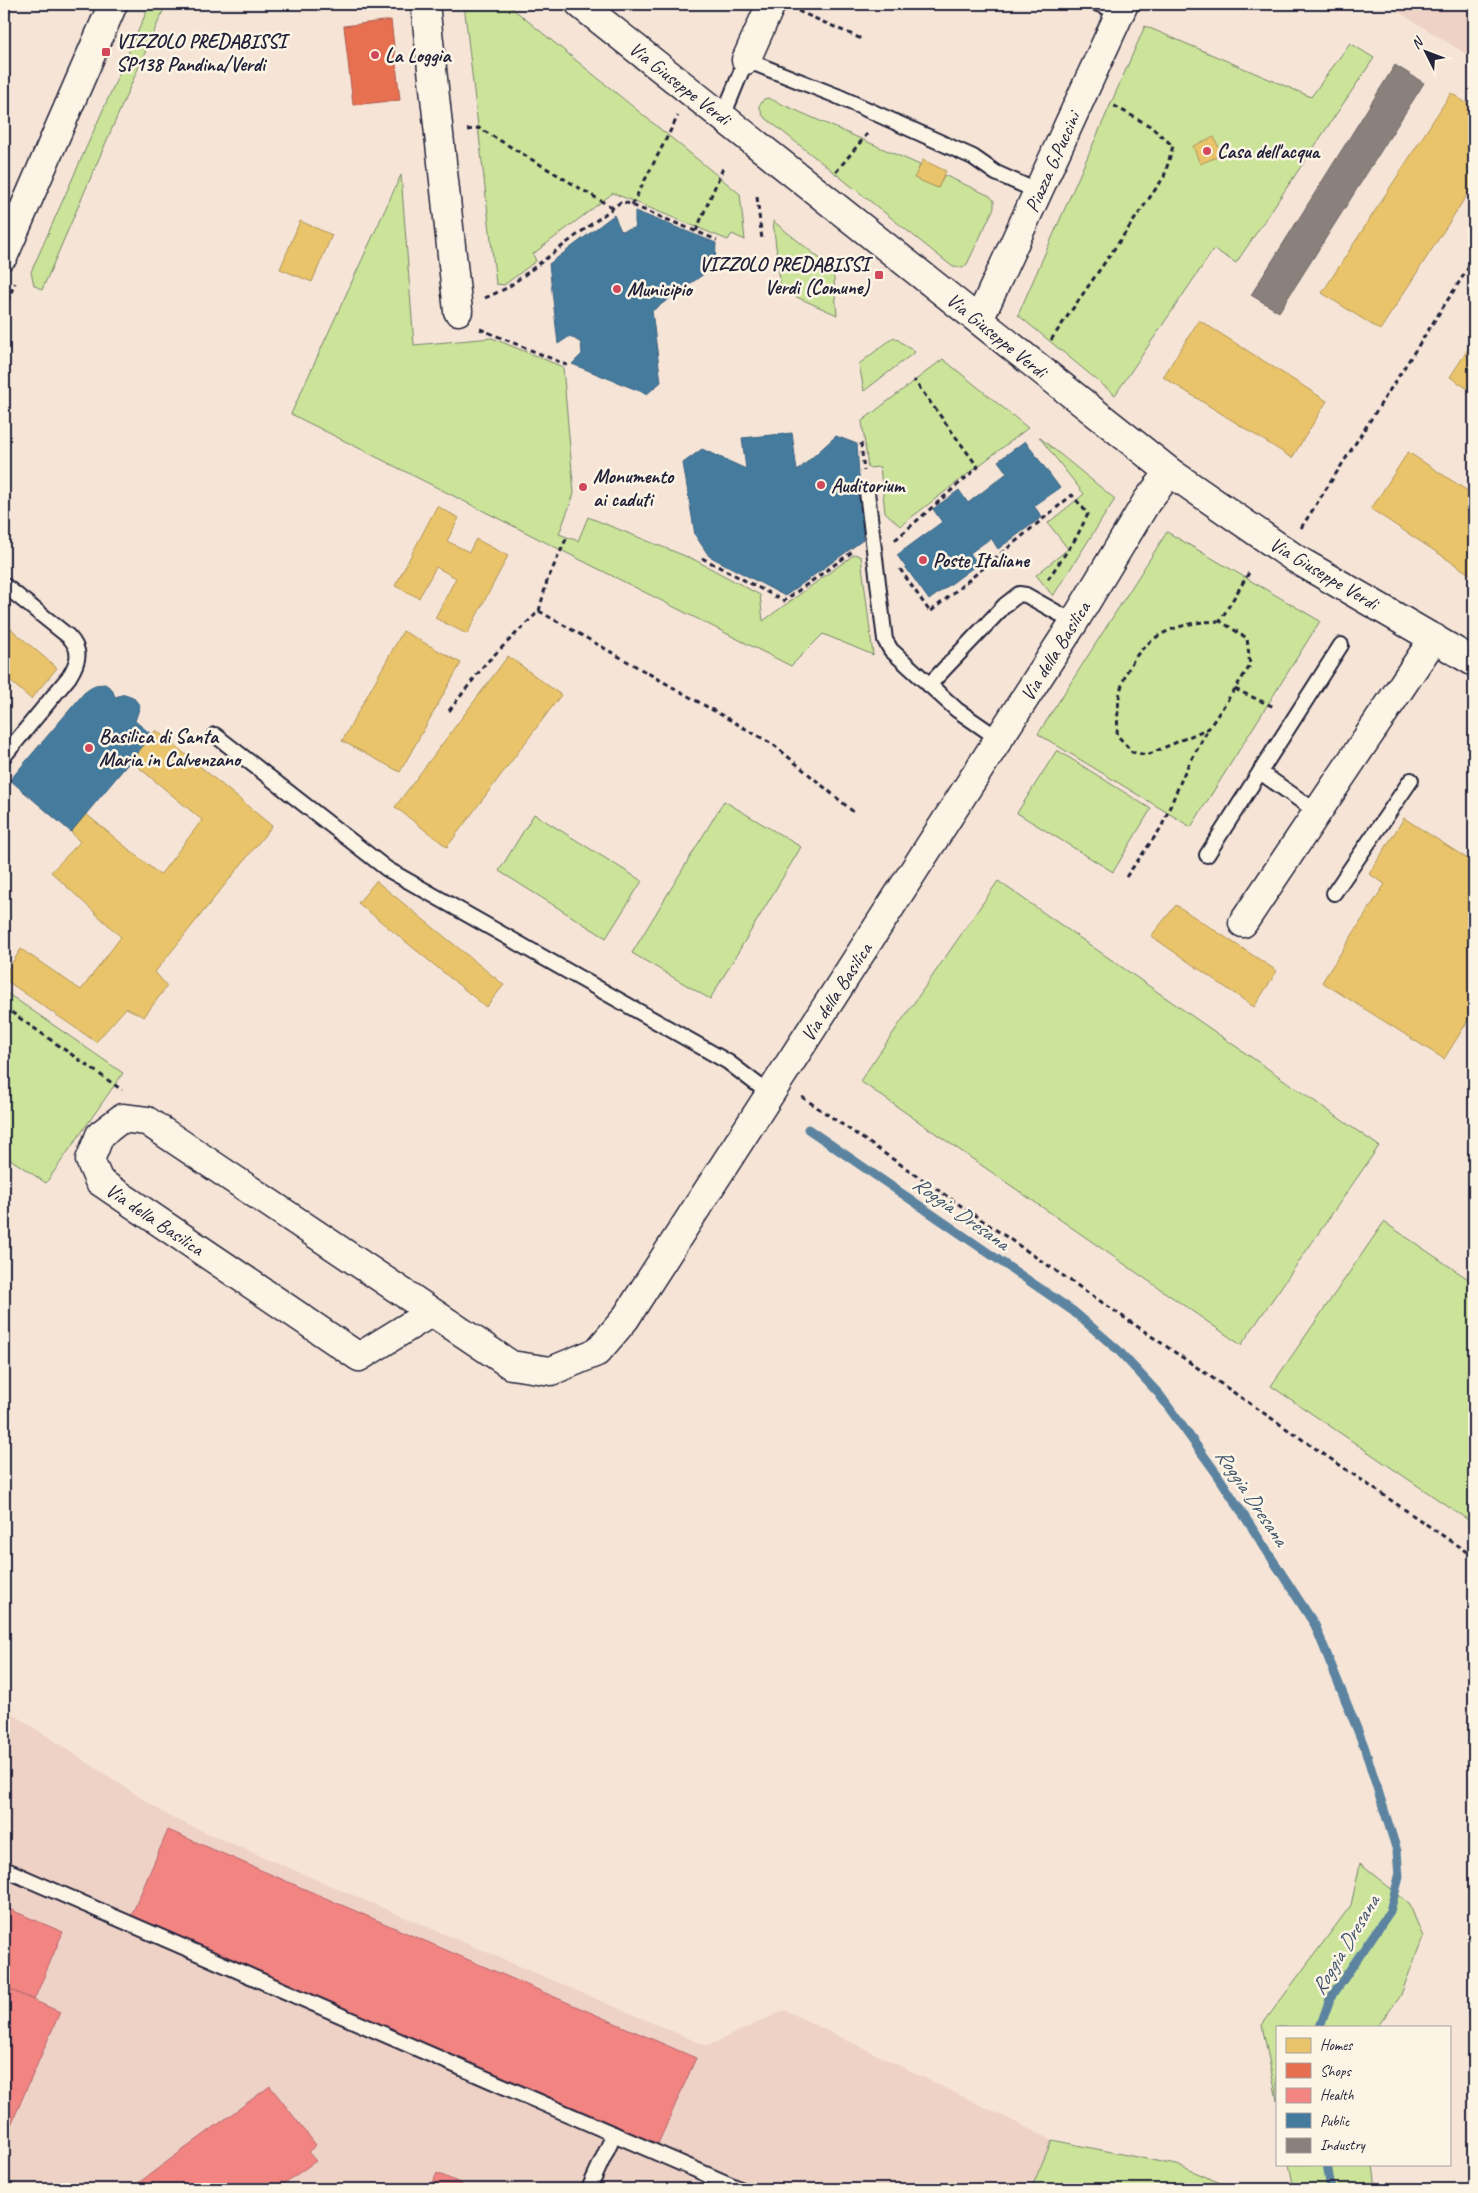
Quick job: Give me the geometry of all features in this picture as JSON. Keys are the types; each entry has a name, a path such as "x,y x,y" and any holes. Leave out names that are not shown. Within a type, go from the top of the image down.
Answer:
{"street":[{"path":"4,255 113,4"},
{"path":"425,4 458,311"},
{"name":"Via Giuseppe Verdi","path":"580,4 723,116 904,263 979,320 1033,365 1170,472 1286,552 1474,662"},
{"name":"Piazza G.Puccini","path":"979,320 1085,90 1114,6"},
{"path":"746,60 784,7"},
{"name":"Via della Basilica","path":"432,1312 359,1358 99,1181 90,1160 100,1134 122,1118 147,1121 432,1312 511,1365 551,1371 597,1352 625,1318 1074,622 1147,501 1170,472"},
{"path":"1243,923 1434,638"}],"lane":[{"path":"723,116 746,60 972,156 996,173 1039,192"},
{"path":"868,492 885,640 891,650 957,710 999,739"},
{"path":"4,585 68,636 76,644 79,654 76,666 69,677 4,756"},
{"path":"929,685 1019,594 1074,622"},
{"path":"1207,855 1342,645"},
{"path":"215,735 387,869 728,1062 762,1088 773,1089"},
{"path":"1260,772 1317,812"},
{"path":"1334,893 1411,780"},
{"path":"4,1869 740,2189"},
{"path":"589,2189 614,2134"}],"path":[{"path":"784,7 862,39"},
{"path":"1033,365 1164,177 1173,146 1150,126 1085,90"},
{"path":"632,205 681,110"},
{"path":"833,176 880,116"},
{"path":"439,134 479,128 613,208"},
{"path":"696,231 723,168"},
{"path":"758,197 762,240"},
{"path":"567,365 470,325 458,311 507,288 622,201 717,240"},
{"path":"1286,552 1474,259"},
{"path":"892,542 978,467 914,380"},
{"path":"894,562 930,612 1072,495 1088,514 1076,538 1034,600"},
{"path":"1292,524 1309,534"},
{"path":"449,711 486,663 539,611 547,581 567,537"},
{"path":"702,558 784,601 855,550 873,548"},
{"path":"1220,621 1250,571"},
{"path":"539,611 774,745 856,814"},
{"path":"1126,878 1160,828 1186,770 1209,728 1250,666 1247,638 1220,621 1199,621 1175,626 1153,638 1134,660 1122,686 1117,735 1132,752 1147,756 1209,728"},
{"path":"1235,689 1296,716"},
{"path":"1472,731 1474,726"},
{"path":"4,1006 117,1085 134,1102 147,1121"},
{"path":"773,1089 1474,1557"}],"shaded area":[{"path":"1386,4 1474,4 1474,59"},
{"path":"4,1708 172,1818 707,2046 785,2010 1052,2140 1030,2189 4,2189"}],"green space":[{"path":"150,4 166,4 42,290 34,285 31,272"},
{"path":"464,4 507,4 740,194 745,240 732,234 728,240 613,193 533,254 536,261 504,285 496,284"},
{"path":"1145,26 1311,97 1350,43 1374,58 1236,263 1214,249 1115,395 1018,315"},
{"path":"768,98 920,165 915,178 938,188 944,175 990,196 994,201 994,208 967,264 963,268 953,267 763,116 759,106 764,99"},
{"path":"401,175 414,345 492,338 563,367 574,494 559,534 578,541 588,517 695,560 760,595 763,621 855,554 861,557 873,655 823,634 791,666 291,414"},
{"path":"773,221 833,269 837,315 781,290"},
{"path":"894,337 915,352 864,391 859,364"},
{"path":"943,359 1028,428 900,526 885,512 880,467 868,468 862,421"},
{"path":"1039,437 1115,499 1053,596 1036,575 1068,549 1048,523 1084,494"},
{"path":"1167,532 1320,621 1191,827 1038,734"},
{"path":"1057,750 1151,809 1113,872 1017,813"},
{"path":"724,801 801,847 710,999 632,953"},
{"path":"534,814 642,881 606,938 499,871"},
{"path":"998,881 1379,1146 1241,1345 860,1081"},
{"path":"4,991 123,1073 46,1183 4,1155"},
{"path":"1384,1222 1474,1283 1474,1524 1271,1386"},
{"path":"1360,1864 1409,1903 1423,1937 1400,1997 1378,2026 1276,2026 1276,2095 1262,2025 1351,1905"},
{"path":"1052,2140 1181,2166 1234,2189 1031,2189"},
{"path":"1289,2166 1373,2166 1376,2189 1294,2189"}],"building: Homes":[{"path":"1451,93 1474,108 1474,184 1380,330 1322,293"},
{"name":"Casa dell'acqua","path":"1214,137 1222,155 1200,164 1193,146"},
{"path":"923,160 946,171 938,188 914,178"},
{"path":"300,221 332,235 312,282 280,269"},
{"path":"1199,320 1327,401 1292,458 1163,377"},
{"path":"1474,340 1474,393 1450,377"},
{"path":"1408,452 1474,495 1474,577 1371,509"},
{"path":"437,506 459,518 447,541 469,552 476,539 508,556 467,634 435,618 456,578 436,567 419,598 395,586"},
{"path":"4,623 57,668 31,699 4,676"},
{"path":"403,631 461,663 400,772 342,741"},
{"path":"508,656 561,695 447,847 395,807"},
{"path":"156,730 272,826 155,972 167,986 144,1017 126,1008 96,1042 4,979 4,975 21,949 81,990 121,937 51,872 80,842 71,832 86,814 160,875 202,820 131,761"},
{"path":"1404,818 1474,863 1474,1011 1444,1059 1322,982 1385,884 1369,874"},
{"path":"376,881 504,985 486,1007 358,903"},
{"path":"1176,905 1277,971 1254,1007 1151,936"}],"building: Shops":[{"path":"391,20 400,100 353,105 344,26"}],"building: Health":[{"path":"168,1830 696,2058 658,2144 131,1916"},
{"path":"4,1907 63,1932 34,2000 4,1987"},
{"path":"4,1987 60,2012 4,2141"},
{"path":"270,2086 316,2145 308,2152 316,2161 276,2189 130,2189"},
{"path":"437,2173 462,2184 460,2189 430,2189"}],"building: Public":[{"name":"Municipio","path":"635,211 716,243 715,266 652,311 661,382 647,394 572,364 582,354 581,343 570,336 558,344 549,264 614,215 621,231 635,228"},
{"path":"792,433 797,471 836,436 857,444 863,540 785,596 709,556 695,535 683,463 702,449 746,469 742,438"},
{"path":"1025,441 1060,488 1034,506 1042,517 998,549 991,538 970,553 978,564 929,600 897,555 942,522 933,509 959,490 968,503 1007,473 998,461"},
{"name":"Basilica di Santa Maria in Calvenzano","path":"105,684 112,689 115,697 125,694 133,697 140,706 135,721 152,735 71,832 10,780 84,693 95,685"}],"building: Industry":[{"path":"1395,65 1424,83 1279,312 1251,295"}],"waterway":[{"name":"Roggia Dresana","path":"808,1129 1073,1311 1118,1350 1159,1394 1217,1474 1315,1625 1364,1746 1397,1851 1399,1877 1390,1911 1330,1999 1320,2026"},
{"name":"Roggia Dresana","path":"1327,2166 1331,2189"}],"place":[{"name":"VIZZOLO PREDABISSI SP138 Pandina/Verdi","path":"106,52"},
{"name":"La Loggia","path":"375,55"},
{"name":"Casa dell'acqua","path":"1207,151"},
{"name":"VIZZOLO PREDABISSI Verdi (Comune)","path":"879,275"},
{"name":"Municipio","path":"617,289"},
{"name":"Auditorium","path":"821,485"},
{"name":"Monumento ai caduti","path":"583,487"},
{"name":"Poste Italiane","path":"923,560"},
{"name":"Basilica di Santa Maria in Calvenzano","path":"89,748"}]}
